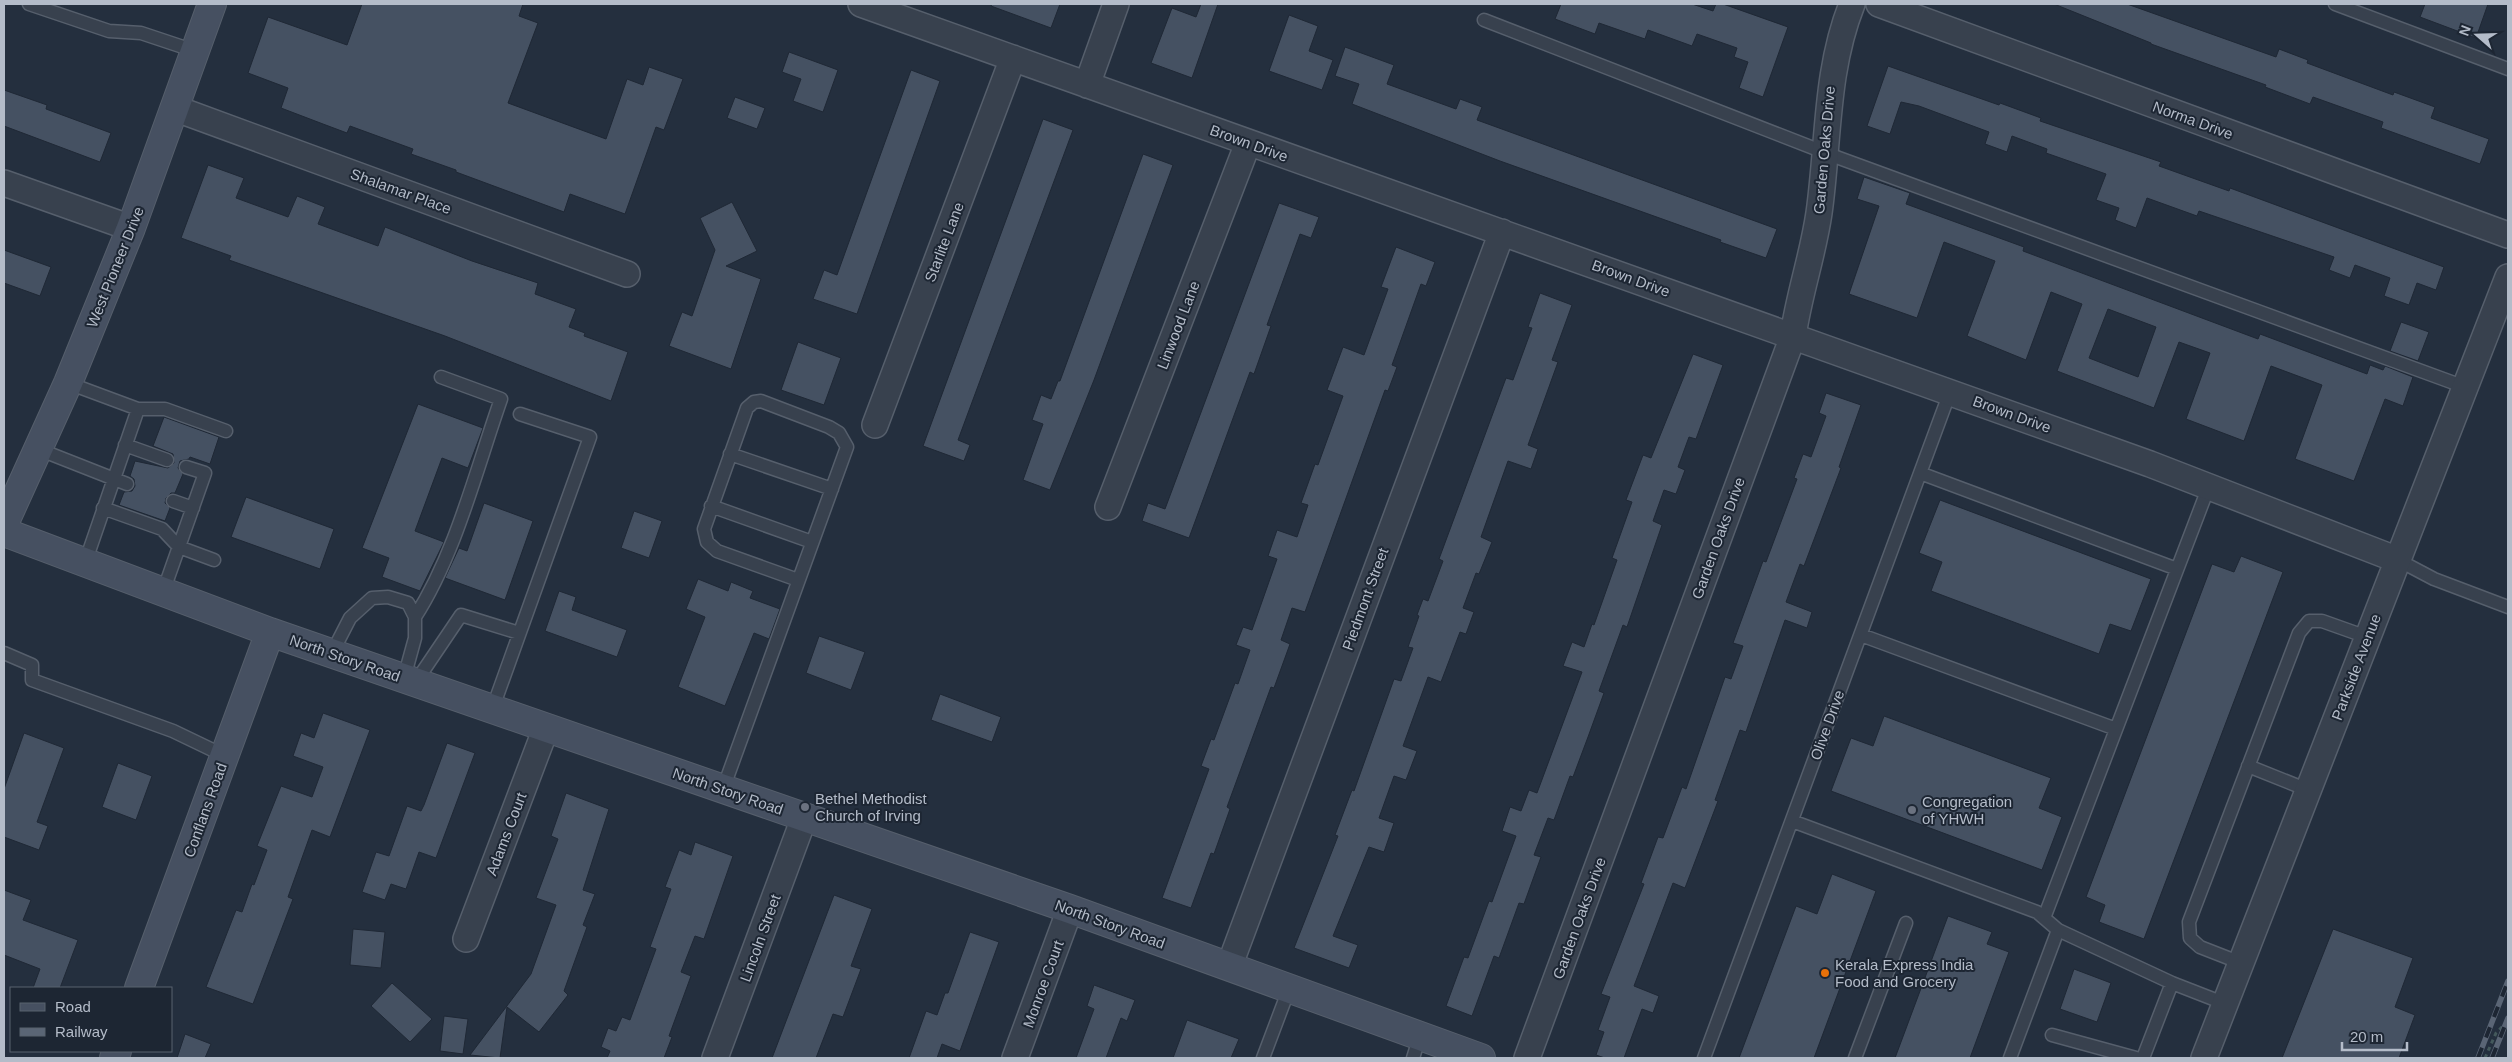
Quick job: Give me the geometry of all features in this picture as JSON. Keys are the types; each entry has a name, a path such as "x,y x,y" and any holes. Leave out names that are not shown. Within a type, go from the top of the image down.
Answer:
{"main road":[{"name":"West Pioneer Drive","path":"4,524 68,383 131,228 212,4"},
{"name":"North Story Road","path":"4,532 270,632 1070,909 1289,988 1417,1047 1481,1058"},
{"name":"Conflans Road","path":"140,987 270,632"}],"street":[{"name":"Brown Drive","path":"861,4 1950,392 2209,486 2398,560"},
{"path":"1087,84 1116,4"},
{"name":"Garden Oaks Drive","path":"1527,1058 1792,336 1798,302 1809,268 1819,212 1831,76 1844,26 1852,4"},
{"name":"Norma Drive","path":"1878,4 2508,235"},
{"name":"Starlite Lane","path":"875,425 1012,58"},
{"name":"Shalamar Place","path":"174,108 627,274"},
{"name":"Linwood Lane","path":"1108,507 1248,143"},
{"path":"4,183 131,228"},
{"name":"Piedmont Street","path":"1228,967 1502,232"},
{"name":"Parkside Avenue","path":"2204,1058 2508,277"},
{"name":"Adams Court","path":"466,939 546,728"},
{"name":"Lincoln Street","path":"715,1058 804,818"},
{"name":"Monroe Court","path":"1015,1058 1070,909"}],"lane":[{"path":"29,4 109,31 142,33 195,51"},
{"path":"2335,4 2508,68"},
{"path":"1484,20 1824,152 2465,387"},
{"path":"415,617 429,595 452,541 500,399 441,377"},
{"path":"68,383 138,409 165,408 226,431"},
{"name":"Olive Drive","path":"1704,1058 1950,392"},
{"path":"723,789 847,447 839,433 762,402 754,402 747,408 704,529 707,542 718,551 798,580"},
{"path":"85,563 138,409"},
{"path":"492,710 590,437 520,414"},
{"path":"125,445 167,460"},
{"path":"38,449 127,484"},
{"path":"730,454 832,489"},
{"path":"164,592 205,473 186,466"},
{"path":"1920,473 2178,569"},
{"path":"2044,918 2209,486"},
{"path":"173,501 193,508"},
{"path":"712,506 812,542"},
{"path":"104,508 162,529 180,547 214,560"},
{"path":"2398,560 2434,579 2508,607"},
{"path":"332,654 350,618 372,598 388,597 408,603 415,617 415,638 409,681"},
{"path":"409,681 461,615 519,633"},
{"path":"2241,963 2200,947 2190,938 2189,922 2299,633 2309,621 2322,621 2367,637"},
{"path":"1861,634 2116,729"},
{"path":"4,653 32,665 32,680 173,731 225,756"},
{"path":"2248,766 2308,790"},
{"path":"1792,821 2037,912 2058,930 2172,983 2226,1004"},
{"path":"1855,1058 1906,923"},
{"path":"2010,1058 2058,930"},
{"path":"2143,1058 2172,983"},
{"path":"1263,1058 1289,988"},
{"path":"2052,1035 2136,1058"}],"path":[{"path":"2485,1058 2496,1033 2508,1021"}],"building":[{"path":"362,4 523,4 519,16 538,23 508,103 606,139 627,79 643,85 649,67 683,79 664,130 656,127 625,214 570,194 564,212 411,154 413,149 350,126 347,133 281,108 288,88 248,73 268,17 347,45"},
{"path":"992,4 1060,4 1051,28 991,6"},
{"path":"1201,4 1218,4 1192,78 1151,63 1172,8 1196,17"},
{"path":"1561,4 1692,4 1713,11 1716,4 1723,4 1788,27 1763,97 1739,88 1748,62 1734,57 1737,48 1697,34 1692,46 1648,30 1645,39 1599,23 1595,34 1555,19"},
{"path":"2054,4 2127,4 2276,57 2279,49 2308,60 2307,63 2393,95 2394,92 2435,107 2431,118 2489,139 2480,164 2381,128 2383,122 2313,97 2310,104 2265,87 2266,85 2151,44"},
{"path":"2425,4 2488,4 2476,38 2420,17"},
{"path":"1289,15 1318,26 1309,51 1333,60 1322,90 1269,71"},
{"path":"1345,47 1394,65 1387,84 1456,109 1460,99 1482,107 1477,120 1777,229 1766,258 1500,161 1352,104 1359,84 1335,76"},
{"path":"789,52 838,70 823,112 793,101 801,79 782,72"},
{"path":"1888,66 1999,105 2000,103 2041,118 2040,121 2161,162 2159,166 2229,191 2230,188 2444,267 2436,290 2417,283 2409,305 2384,296 2390,278 2355,265 2350,278 2329,270 2334,257 2199,211 2197,216 2147,198 2136,228 2115,220 2119,208 2096,200 2106,174 2046,153 2047,149 2012,136 2007,152 1985,144 1989,132 1919,106 1901,102 1890,134 1867,126"},
{"path":"911,70 940,81 857,314 813,299 824,270 837,275"},
{"path":"4,90 47,105 46,109 111,133 100,162 4,126"},
{"path":"735,97 765,108 757,129 727,118"},
{"path":"1043,119 1073,130 958,440 970,445 964,461 923,446"},
{"path":"1143,154 1173,165 1094,380 1050,490 1023,480 1043,424 1032,420 1041,395 1051,399 1058,381 1060,381"},
{"path":"208,165 244,178 236,198 288,217 297,196 325,207 318,224 378,246 385,227 472,261 538,283 535,294 576,309 569,327 585,333 584,336 628,352 611,401 445,336 229,260 231,256 181,238"},
{"path":"1864,177 1910,193 1906,204 2024,247 2023,251 2258,339 2260,334 2367,374 2370,365 2383,370 2385,366 2413,377 2403,406 2385,399 2354,481 2295,459 2322,385 2271,366 2244,441 2186,419 2210,353 2179,342 2154,408 2057,371 2082,304 2051,292 2026,360 1967,336 1995,261 1944,242 1917,318 1849,294 1879,206 1857,199","holes":["2108,309 2156,327 2138,377 2089,358"]},
{"path":"732,202 757,251 726,266 761,279 731,369 669,346 682,312 692,316 715,250 700,218"},
{"path":"1279,203 1319,217 1311,238 1300,234 1267,325 1271,326 1254,374 1250,372 1189,538 1142,521 1148,503 1165,509"},
{"path":"1396,247 1435,262 1426,286 1421,284 1392,365 1397,367 1388,391 1385,390 1305,612 1292,608 1281,640 1290,644 1274,688 1271,687 1227,807 1230,809 1214,854 1211,853 1191,908 1162,898 1209,769 1201,766 1211,739 1214,740 1235,683 1238,684 1250,650 1236,645 1243,627 1252,630 1277,559 1268,556 1277,530 1297,537 1308,505 1301,503 1315,464 1318,465 1343,396 1327,390 1343,347 1364,355 1388,289 1381,287"},
{"path":"4,250 51,267 40,296 4,283"},
{"path":"1540,293 1572,305 1552,360 1558,362 1528,445 1538,449 1531,469 1508,461 1481,537 1492,542 1479,574 1476,573 1463,608 1474,612 1466,634 1460,632 1441,682 1428,677 1403,746 1417,751 1406,780 1394,776 1379,818 1394,823 1384,852 1369,847 1333,936 1358,945 1349,968 1294,948 1338,836 1335,835 1352,790 1354,791 1394,679 1401,681 1413,648 1408,647 1419,616 1417,615 1423,599 1428,601 1443,561 1439,559 1506,378 1513,380 1532,328 1528,327"},
{"path":"2401,322 2429,332 2418,361 2390,351"},
{"path":"798,342 841,358 824,405 781,390"},
{"path":"1693,354 1723,365 1696,439 1689,437 1678,467 1685,470 1676,494 1664,490 1653,521 1662,525 1627,627 1623,625 1599,691 1604,693 1588,737 1573,777 1570,776 1554,820 1548,818 1534,855 1541,857 1524,904 1519,903 1499,958 1494,956 1472,1016 1446,1006 1464,957 1468,958 1489,901 1492,902 1516,836 1502,831 1510,807 1521,811 1529,790 1537,793 1582,672 1563,666 1572,642 1584,647 1592,624 1594,625 1617,560 1612,558 1632,502 1626,500 1643,455 1651,458"},
{"path":"1826,393 1861,405 1839,467 1841,468 1804,566 1800,564 1786,602 1812,612 1807,628 1785,620 1746,732 1740,730 1715,800 1718,801 1685,888 1673,883 1634,986 1659,996 1653,1013 1642,1009 1624,1058 1605,1058 1596,1055 1604,1032 1598,1030 1610,997 1601,994 1644,884 1641,883 1658,837 1663,838 1682,787 1686,789 1725,677 1731,679 1743,646 1733,643 1763,561 1766,562 1797,479 1794,478 1803,454 1811,457 1826,416 1819,413"},
{"path":"418,404 483,428 468,468 442,458 415,531 444,542 420,591 382,577 389,558 362,548"},
{"path":"164,417 219,437 210,464 190,457 180,461 178,468 183,474 175,493 171,493 166,498 165,503 170,508 165,521 119,505 124,492 132,491 135,486 134,479 130,476 135,461 168,468 174,463 173,454 153,446"},
{"path":"246,497 334,529 320,569 231,537"},
{"path":"1940,500 2151,579 2131,631 2110,624 2099,654 1931,591 1942,562 1919,553"},
{"path":"484,503 533,521 505,600 445,578 459,548 467,551"},
{"path":"634,511 662,521 649,558 621,548"},
{"path":"2241,556 2283,572 2144,939 2099,922 2105,905 2086,897 2212,564 2234,572"},
{"path":"698,579 728,591 731,582 753,591 750,598 780,609 769,639 754,633 725,706 678,687 705,617 686,609"},
{"path":"559,591 576,597 572,610 627,630 617,657 545,631"},
{"path":"819,636 865,652 851,690 806,673"},
{"path":"940,694 1001,717 992,742 931,720"},
{"path":"323,713 370,730 330,837 312,830 288,897 293,899 253,1004 206,987 236,910 242,912 252,884 254,885 267,850 257,846 281,786 312,797 323,767 293,756 301,733 314,738"},
{"path":"1884,716 2051,778 2039,808 2062,817 2042,870 1831,791 1851,738 1873,746"},
{"path":"24,733 64,748 37,822 48,826 39,850 4,837 4,789"},
{"path":"447,743 475,753 436,858 419,852 406,889 391,884 385,900 362,892 376,852 389,856 407,806 421,811"},
{"path":"118,763 152,776 136,820 102,807"},
{"path":"566,793 609,809 583,890 595,894 583,925 587,927 564,991 568,995 539,1032 507,1007 500,1058 470,1055 531,974 556,905 536,898 558,839 551,836"},
{"path":"695,842 733,856 704,939 695,936 681,972 691,976 669,1036 672,1037 664,1058 607,1058 610,1051 601,1047 608,1028 616,1031 622,1017 630,1020 656,949 650,947 671,889 665,887 679,850 691,855"},
{"path":"1832,874 1876,891 1814,1058 1739,1058 1796,906 1817,914"},
{"path":"4,890 31,900 23,920 78,940 60,987 33,987 40,969 4,955"},
{"path":"834,895 872,909 851,966 861,969 843,1017 833,1014 816,1058 772,1058"},
{"path":"1948,916 1992,932 1987,944 2009,952 1970,1058 1895,1058"},
{"path":"353,929 385,932 381,968 350,965"},
{"path":"2333,929 2413,958 2395,1007 2415,1015 2399,1058 2282,1058"},
{"path":"970,932 999,942 960,1051 942,1044 937,1058 909,1058 926,1011 937,1015 945,993 948,993"},
{"path":"2074,969 2111,983 2097,1022 2060,1009"},
{"path":"392,983 432,1019 410,1042 371,1006"},
{"path":"1094,985 1135,1000 1127,1021 1121,1018 1106,1058 1076,1058 1094,1009 1087,1006"},
{"path":"444,1016 468,1019 463,1054 440,1051"},
{"path":"1187,1020 1239,1039 1231,1058 1173,1058"},
{"path":"185,1034 211,1044 205,1058 177,1058"}],"railway":[{"path":"2478,1058 2508,981"},
{"path":"2492,1058 2508,1018"}],"place":[{"name":"Bethel Methodist Church of Irving","path":"805,807"},
{"name":"Congregation of YHWH","path":"1912,810"},
{"name":"Kerala Express India Food and Grocery","path":"1825,973"}]}
